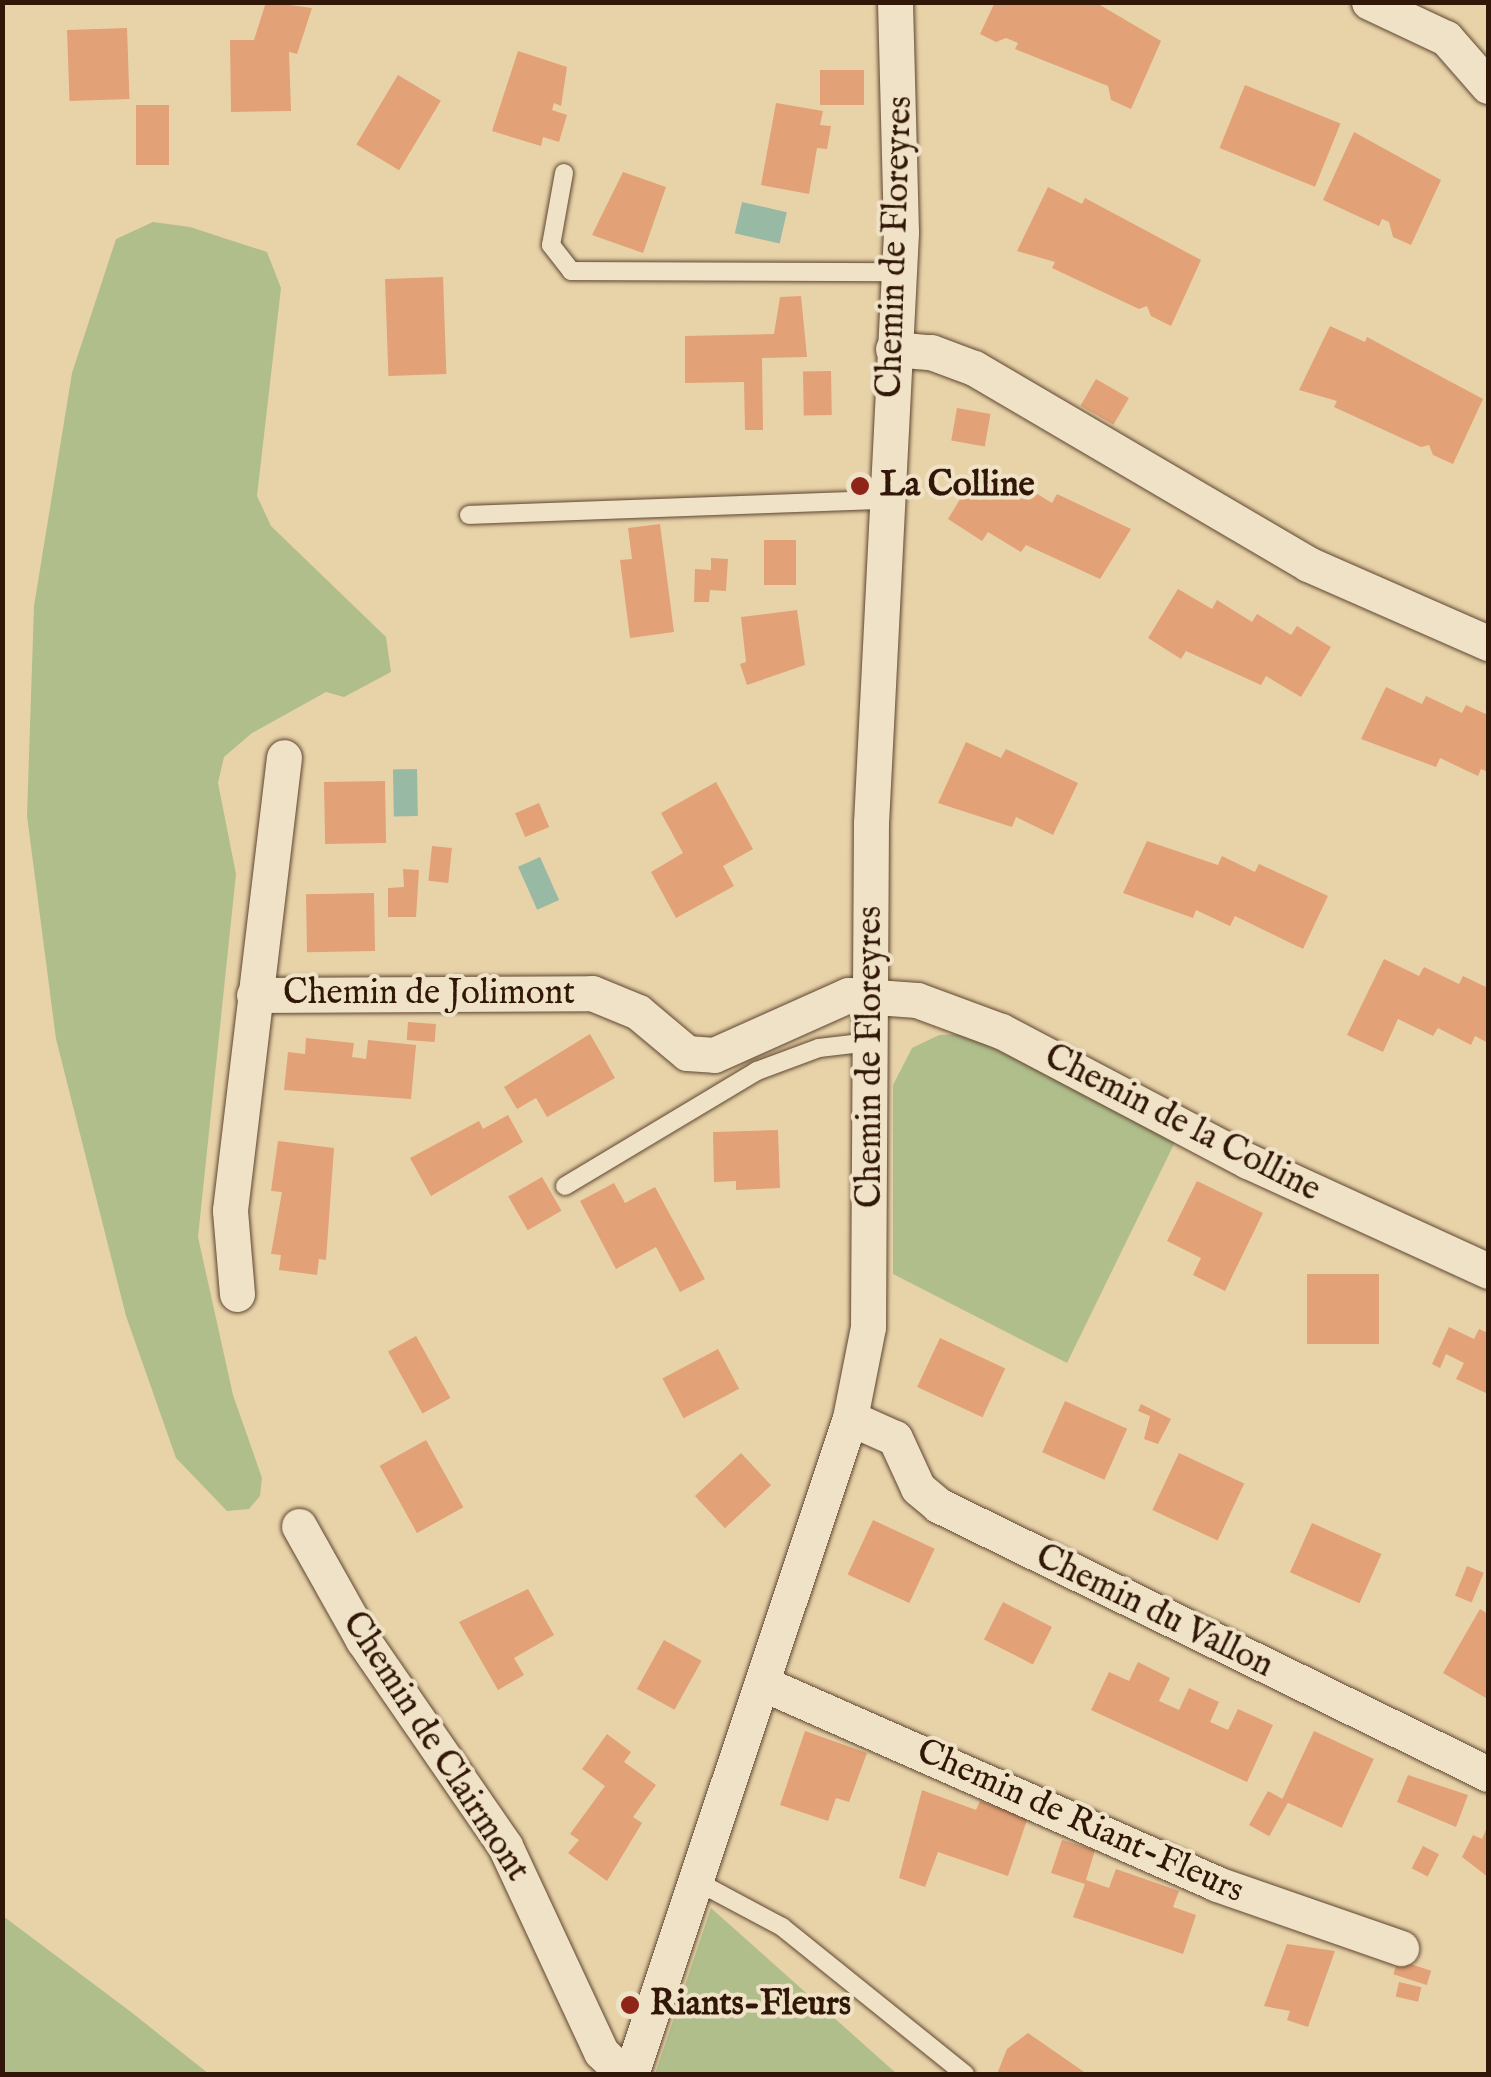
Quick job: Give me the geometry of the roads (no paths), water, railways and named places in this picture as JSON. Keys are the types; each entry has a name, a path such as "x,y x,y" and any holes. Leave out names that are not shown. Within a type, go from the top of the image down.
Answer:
{"street":[{"name":"Chemin de Floreyres","path":"628,2074 764,1684 850,1418 868,1327 870,996 884,500 899,272 901,67 895,2"},
{"path":"1369,2 1446,38 1488,86"},
{"path":"893,348 931,352 974,368 1308,564 1488,643"},
{"name":"Chemin de Jolimont","path":"237,1294 228,1235 284,757"},
{"name":"Chemin de Jolimont","path":"254,996 592,992 638,1012 687,1053 714,1055 752,1043 826,1002 870,996"},
{"name":"Chemin de la Colline","path":"870,996 917,1000 1001,1031 1248,1161 1488,1270"},
{"name":"Chemin du Vallon","path":"850,1418 894,1438 918,1488 938,1505 1488,1774"},
{"name":"Chemin de Clairmont","path":"299,1526 363,1640 505,1846 601,2052 628,2074"},
{"name":"Chemin de Riant-Fleurs","path":"764,1684 1217,1884 1401,1948"}],"lane":[{"path":"564,173 551,245 571,271 899,272"},
{"path":"469,515 884,500"},
{"path":"565,1186 757,1072 810,1050 870,1042"},
{"path":"696,1881 782,1927 965,2074"}],"place":[{"name":"La Colline","path":"860,486"},
{"name":"Riants-Fleurs","path":"630,2005"}]}
